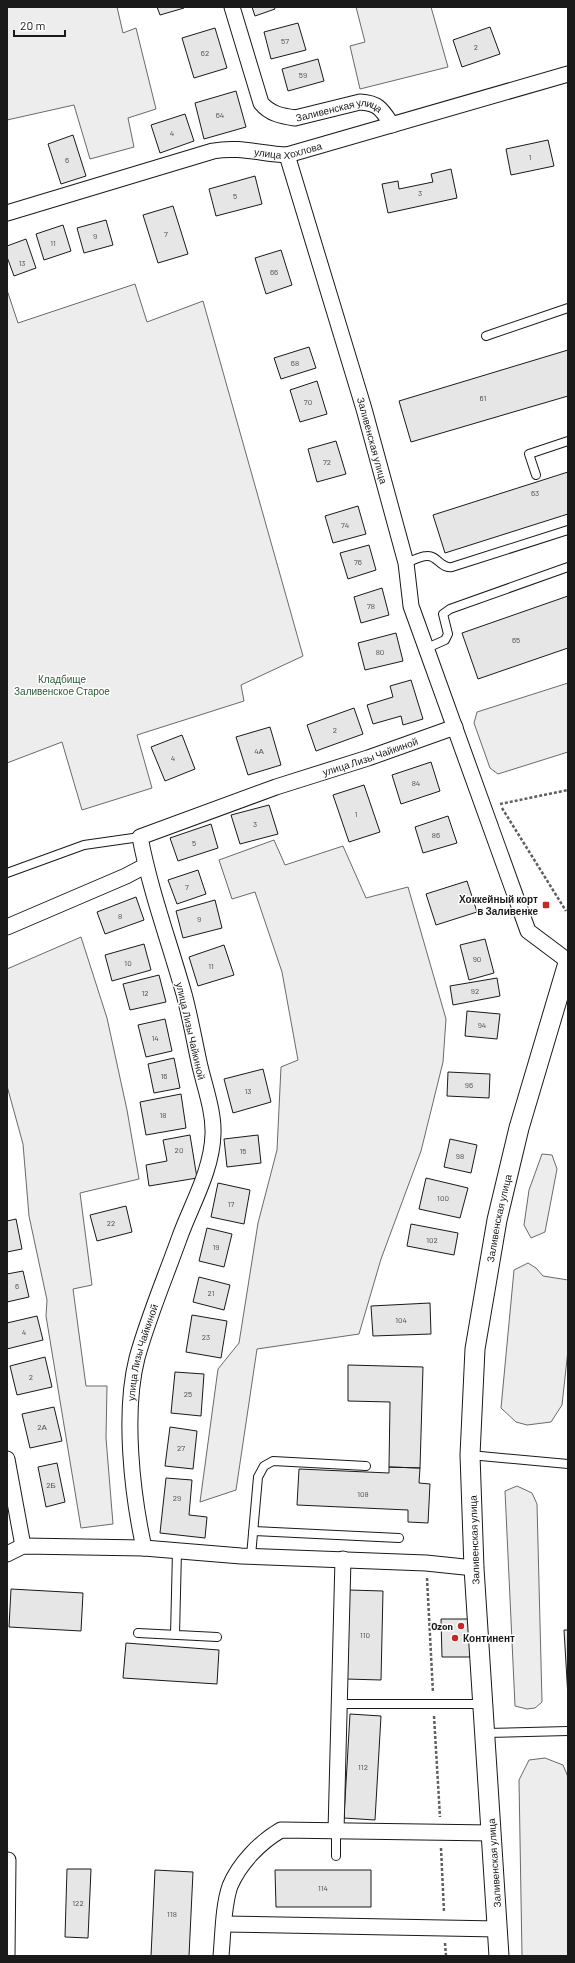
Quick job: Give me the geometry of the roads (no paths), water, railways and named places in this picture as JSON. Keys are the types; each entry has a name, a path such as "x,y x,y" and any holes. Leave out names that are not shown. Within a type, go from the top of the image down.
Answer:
{"street":[{"name":"Заливенская улица","path":"232,7 261,103 268,110 295,118 360,102 369,103 376,105 382,110 392,125"},
{"name":"улица Хохлова","path":"7,213 214,151 230,148 247,149 268,154 287,155 568,74"},
{"name":"Заливенская улица","path":"287,155 364,409 406,563 411,606 528,931 568,962 519,1128 497,1220 475,1349 470,1455 474,1568 499,1956"},
{"name":"улица Лизы Чайкиной","path":"144,1548 138,1518 131,1425 132,1393 137,1358 185,1224 200,1190 211,1154 213,1133 209,1108 184,995 146,866 140,837 276,787 368,758 455,727"},
{"path":"7,927 146,866"},
{"path":"7,1459 23,1546"},
{"path":"7,1554 23,1546 144,1548 251,1556 426,1563 474,1568"},
{"path":"336,1831 343,1559"},
{"path":"221,1956 230,1887 237,1872 258,1848 272,1835 281,1830 492,1833"},
{"path":"8,1860 8,1956"},
{"path":"224,1924 498,1929"}],"lane":[{"path":"486,336 568,308"},
{"path":"536,475 530,454 568,441"},
{"path":"406,563 427,556 432,556 445,567 452,567 568,530"},
{"path":"427,648 446,640 448,634 443,614 450,609 568,567"},
{"path":"7,873 84,845 140,837"},
{"path":"470,1455 568,1464"},
{"path":"251,1556 258,1477 260,1471 268,1463 273,1461 366,1466"},
{"path":"253,1531 399,1538"},
{"path":"175,1635 177,1551"},
{"path":"138,1633 217,1637"},
{"path":"339,1704 483,1704"},
{"path":"485,1733 568,1731"},
{"path":"336,1831 336,1856"}],"place":[{"name":"Хоккейный корт в Заливенке","path":"546,905"},
{"name":"Ozon","path":"461,1626"},
{"name":"Континент","path":"455,1638"}],"park label":[{"name":"Кладбище Заливенское Старое","path":"62,684"}]}
